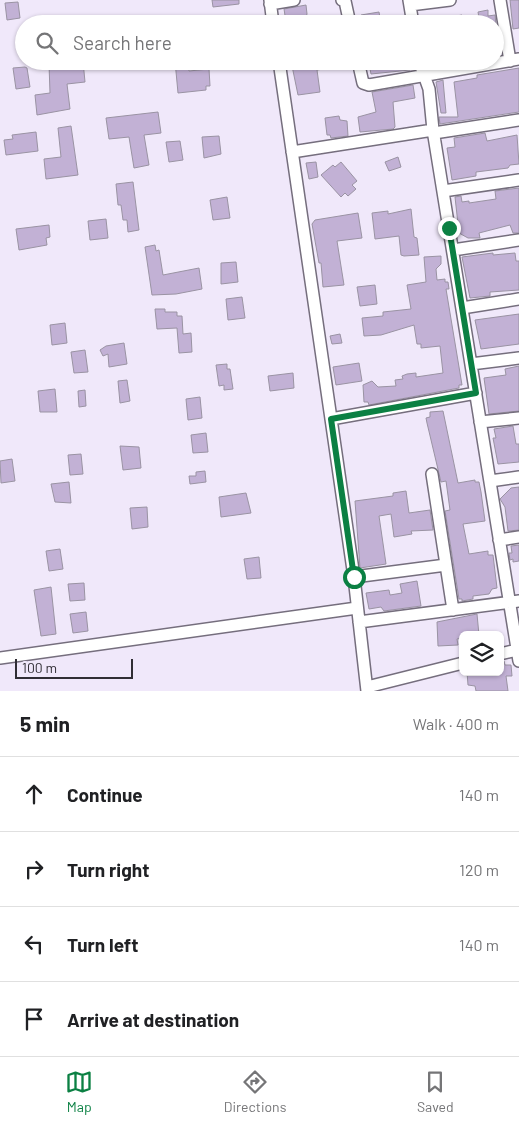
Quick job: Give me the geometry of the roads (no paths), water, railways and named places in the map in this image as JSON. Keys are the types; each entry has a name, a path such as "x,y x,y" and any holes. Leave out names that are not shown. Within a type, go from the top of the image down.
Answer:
{"street":[{"path":"272,15 270,2 294,0"},
{"path":"342,0 345,1 348,15"},
{"path":"411,15 409,2 450,0"},
{"path":"500,0 504,15"},
{"path":"504,17 514,60"},
{"path":"281,70 354,577 367,689 459,664"},
{"path":"360,70 362,82 365,85 450,70"},
{"path":"421,70 429,89 443,191 499,540 514,602 518,656 504,654"},
{"path":"292,152 519,120"},
{"path":"443,191 519,180"},
{"path":"453,250 519,240"},
{"path":"462,308 519,299"},
{"path":"471,364 519,358"},
{"path":"331,419 476,393"},
{"path":"480,422 519,418"},
{"path":"432,474 453,610"},
{"path":"490,481 519,477"},
{"path":"499,540 519,537"},
{"path":"354,577 446,565"},
{"path":"359,622 514,602"},
{"path":"0,658 357,608"}]}
